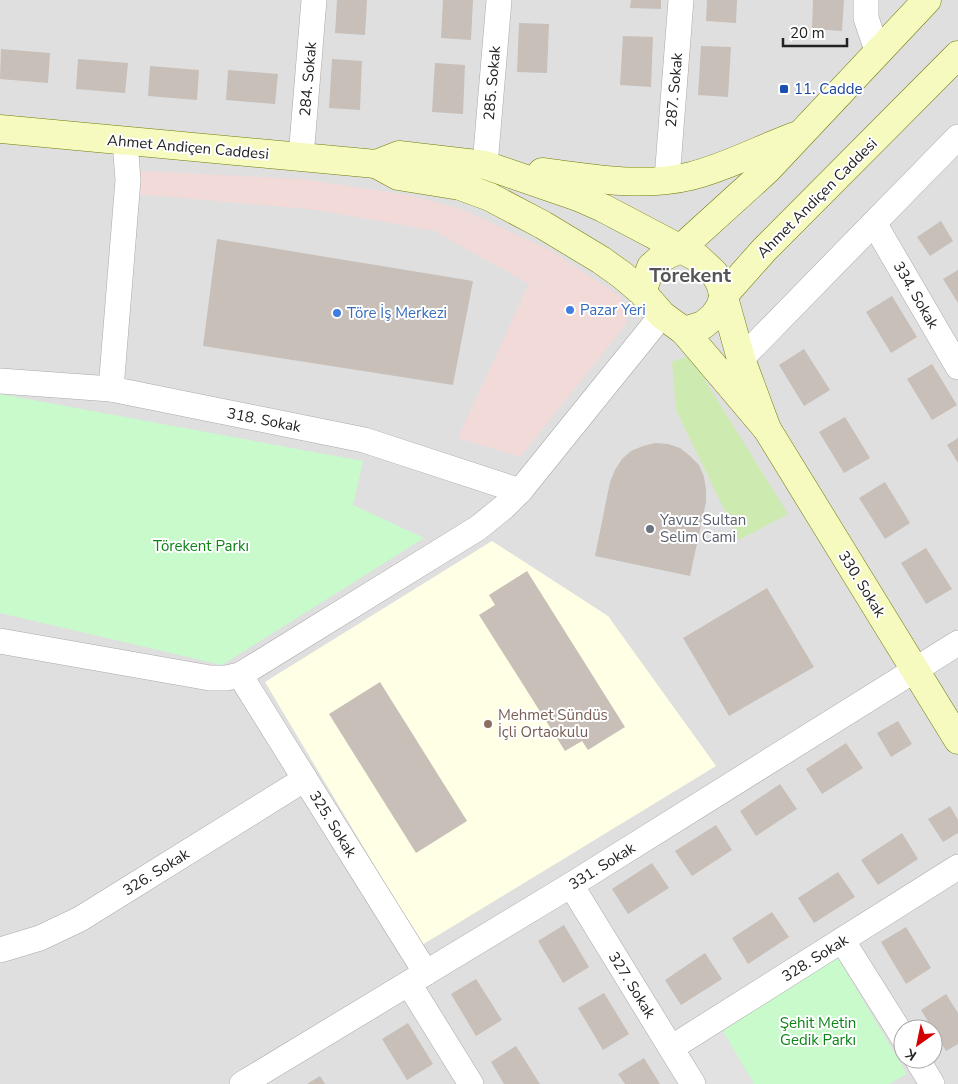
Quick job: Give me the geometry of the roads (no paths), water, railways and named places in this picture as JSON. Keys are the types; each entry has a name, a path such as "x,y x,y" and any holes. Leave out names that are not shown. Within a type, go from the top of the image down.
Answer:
{"main road":[{"path":"642,292 652,267 661,258 680,249 767,170 927,0"},
{"name":"Ahmet Andiçen Caddesi","path":"376,164 399,155 485,165 552,187 603,208 706,264 714,273 724,295 764,250 958,55"},
{"name":"Ahmet Andiçen Caddesi","path":"0,129 376,164 398,176 460,186 498,201 543,225 601,260 642,292 662,315 684,331"},
{"path":"485,165 614,181 667,179 689,176 715,169 765,147 799,135"},
{"path":"684,331 703,325 713,317 720,307 724,295"},
{"name":"330. Sokak","path":"724,295 741,359 766,429"},
{"name":"330. Sokak","path":"684,331 766,429 958,740"}],"street":[{"name":"284. Sokak","path":"301,157 314,0"},
{"name":"285. Sokak","path":"485,165 499,0"},
{"name":"287. Sokak","path":"667,179 682,0"},
{"path":"866,0 866,18 878,53"},
{"path":"741,359 958,137"},
{"path":"111,389 128,180 125,141"},
{"name":"334. Sokak","path":"874,223 958,367"},
{"path":"0,641 210,678 240,676 478,528 504,507 520,491 662,315"},
{"name":"318. Sokak","path":"0,381 111,389 364,440 520,491"},
{"name":"331. Sokak","path":"246,1083 571,885 958,643"},
{"name":"325. Sokak","path":"240,676 305,779 417,978 472,1084"},
{"name":"326. Sokak","path":"0,950 40,938 80,919 305,779"},
{"name":"328. Sokak","path":"671,1048 958,868"},
{"name":"327. Sokak","path":"571,885 693,1084"},
{"path":"842,940 893,1021"}],"place":[{"name":"11. Cadde","path":"784,89"},
{"name":"Pazar Yeri","path":"570,310"},
{"name":"Töre İş Merkezi","path":"337,313"},
{"name":"Yavuz Sultan Selim Cami","path":"650,529"},
{"name":"Mehmet Sündüs İçli Ortaokulu","path":"488,724"}],"district":[{"name":"Törekent","path":"690,275"}],"park label":[{"name":"Törekent Parkı","path":"201,546"},
{"name":"Şehit Metin Gedik Parkı","path":"818,1032"}]}
